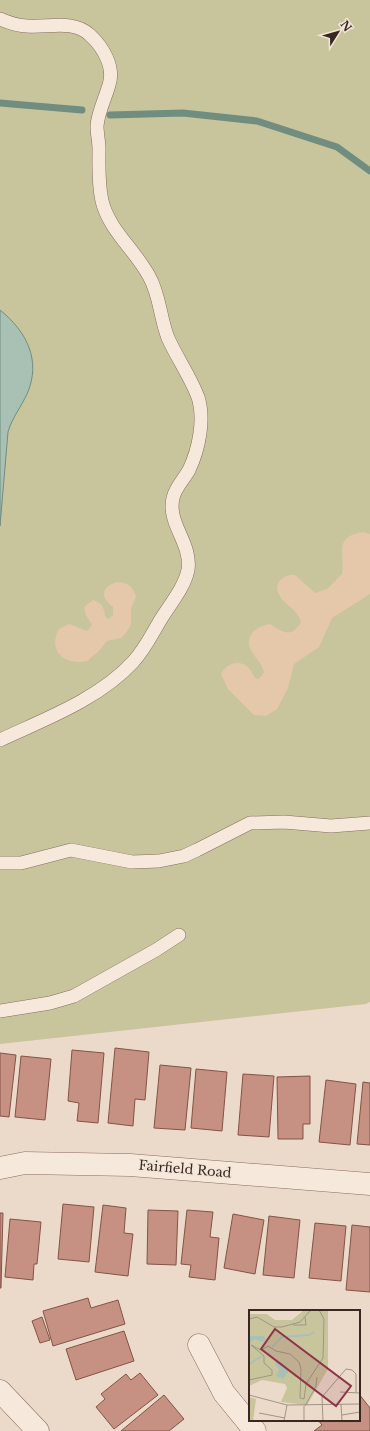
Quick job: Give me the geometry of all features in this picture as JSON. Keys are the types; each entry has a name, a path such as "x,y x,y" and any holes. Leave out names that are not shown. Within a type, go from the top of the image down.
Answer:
{"street":[{"name":"Fairfield Road","path":"0,1168 25,1163 130,1165 370,1184"},
{"path":"199,1345 224,1393 255,1431"},
{"path":"0,1390 38,1431"}],"lane":[{"path":"0,19 25,26 68,25 79,28 89,34 109,62 110,83 102,102 97,125 98,177 102,203 118,233 148,274 156,289 163,322 168,337 189,376 201,409 195,454 189,469 173,495 172,504 173,520 184,543 188,562 188,571 182,587 148,643 133,662 106,685 62,712 0,740"},
{"path":"0,863 21,863 71,850 132,862 146,863 184,856 250,823 284,822 331,826 370,823"},
{"path":"0,1011 50,1004 74,996 156,950 179,935"}],"shaded area":[{"path":"0,0 370,0 370,1002 366,1004 0,1044"},
{"path":"0,310 17,327 24,337 29,347 33,369 27,394 8,432 0,526"}],"sand":[{"path":"363,532 370,534 370,594 332,618 319,647 294,664 288,688 277,709 266,716 254,715 228,689 221,674 223,670 229,665 240,663 248,667 255,678 259,679 264,672 250,648 249,643 253,632 261,626 270,624 283,631 290,632 294,631 301,622 296,612 280,597 277,586 280,581 286,576 295,575 315,593 327,589 342,574 342,547 344,542 347,538 354,534"},
{"path":"117,582 130,586 134,590 136,597 131,608 131,625 125,634 121,638 107,641 99,651 87,661 79,662 65,659 60,655 55,644 59,629 69,624 87,631 92,625 86,615 84,607 93,600 99,602 104,610 105,616 108,619 113,615 113,607 106,600 104,593 105,589"}],"building":[{"path":"115,1048 149,1052 145,1100 135,1099 133,1126 108,1123"},
{"path":"72,1050 104,1053 98,1123 77,1121 79,1103 68,1101"},
{"path":"0,1053 16,1055 9,1117 0,1116"},
{"path":"21,1056 51,1059 45,1120 15,1117"},
{"path":"160,1065 191,1068 185,1130 154,1128"},
{"path":"196,1069 227,1072 222,1131 191,1128"},
{"path":"243,1074 274,1076 269,1137 238,1135"},
{"path":"310,1076 310,1124 303,1124 303,1139 278,1139 277,1077"},
{"path":"326,1080 356,1084 350,1145 319,1142"},
{"path":"363,1082 370,1083 370,1145 357,1144"},
{"path":"63,1204 94,1207 89,1262 58,1259"},
{"path":"103,1205 126,1208 124,1233 133,1234 128,1276 95,1272"},
{"path":"148,1210 178,1211 176,1265 147,1264"},
{"path":"187,1210 213,1212 210,1237 219,1238 215,1280 189,1277 191,1265 181,1264"},
{"path":"0,1213 3,1213 1,1288 0,1288"},
{"path":"233,1214 264,1220 255,1274 224,1268"},
{"path":"269,1216 300,1220 294,1278 263,1275"},
{"path":"10,1219 41,1222 37,1264 34,1264 33,1280 5,1277"},
{"path":"315,1223 346,1226 341,1281 309,1278"},
{"path":"352,1225 370,1227 370,1292 346,1290"},
{"path":"88,1298 91,1308 118,1300 125,1324 53,1346 43,1311"},
{"path":"42,1317 50,1340 40,1343 32,1321"},
{"path":"124,1331 134,1361 76,1380 66,1349"},
{"path":"140,1373 158,1395 114,1429 96,1407 105,1399 101,1394 126,1374 131,1380"},
{"path":"164,1395 184,1419 169,1431 121,1431"},
{"path":"360,1395 370,1408 370,1431 314,1431 322,1425 319,1421 360,1421"}],"waterway":[{"path":"0,103 82,110"},
{"path":"110,115 183,113 257,121 337,147 370,171"}]}
